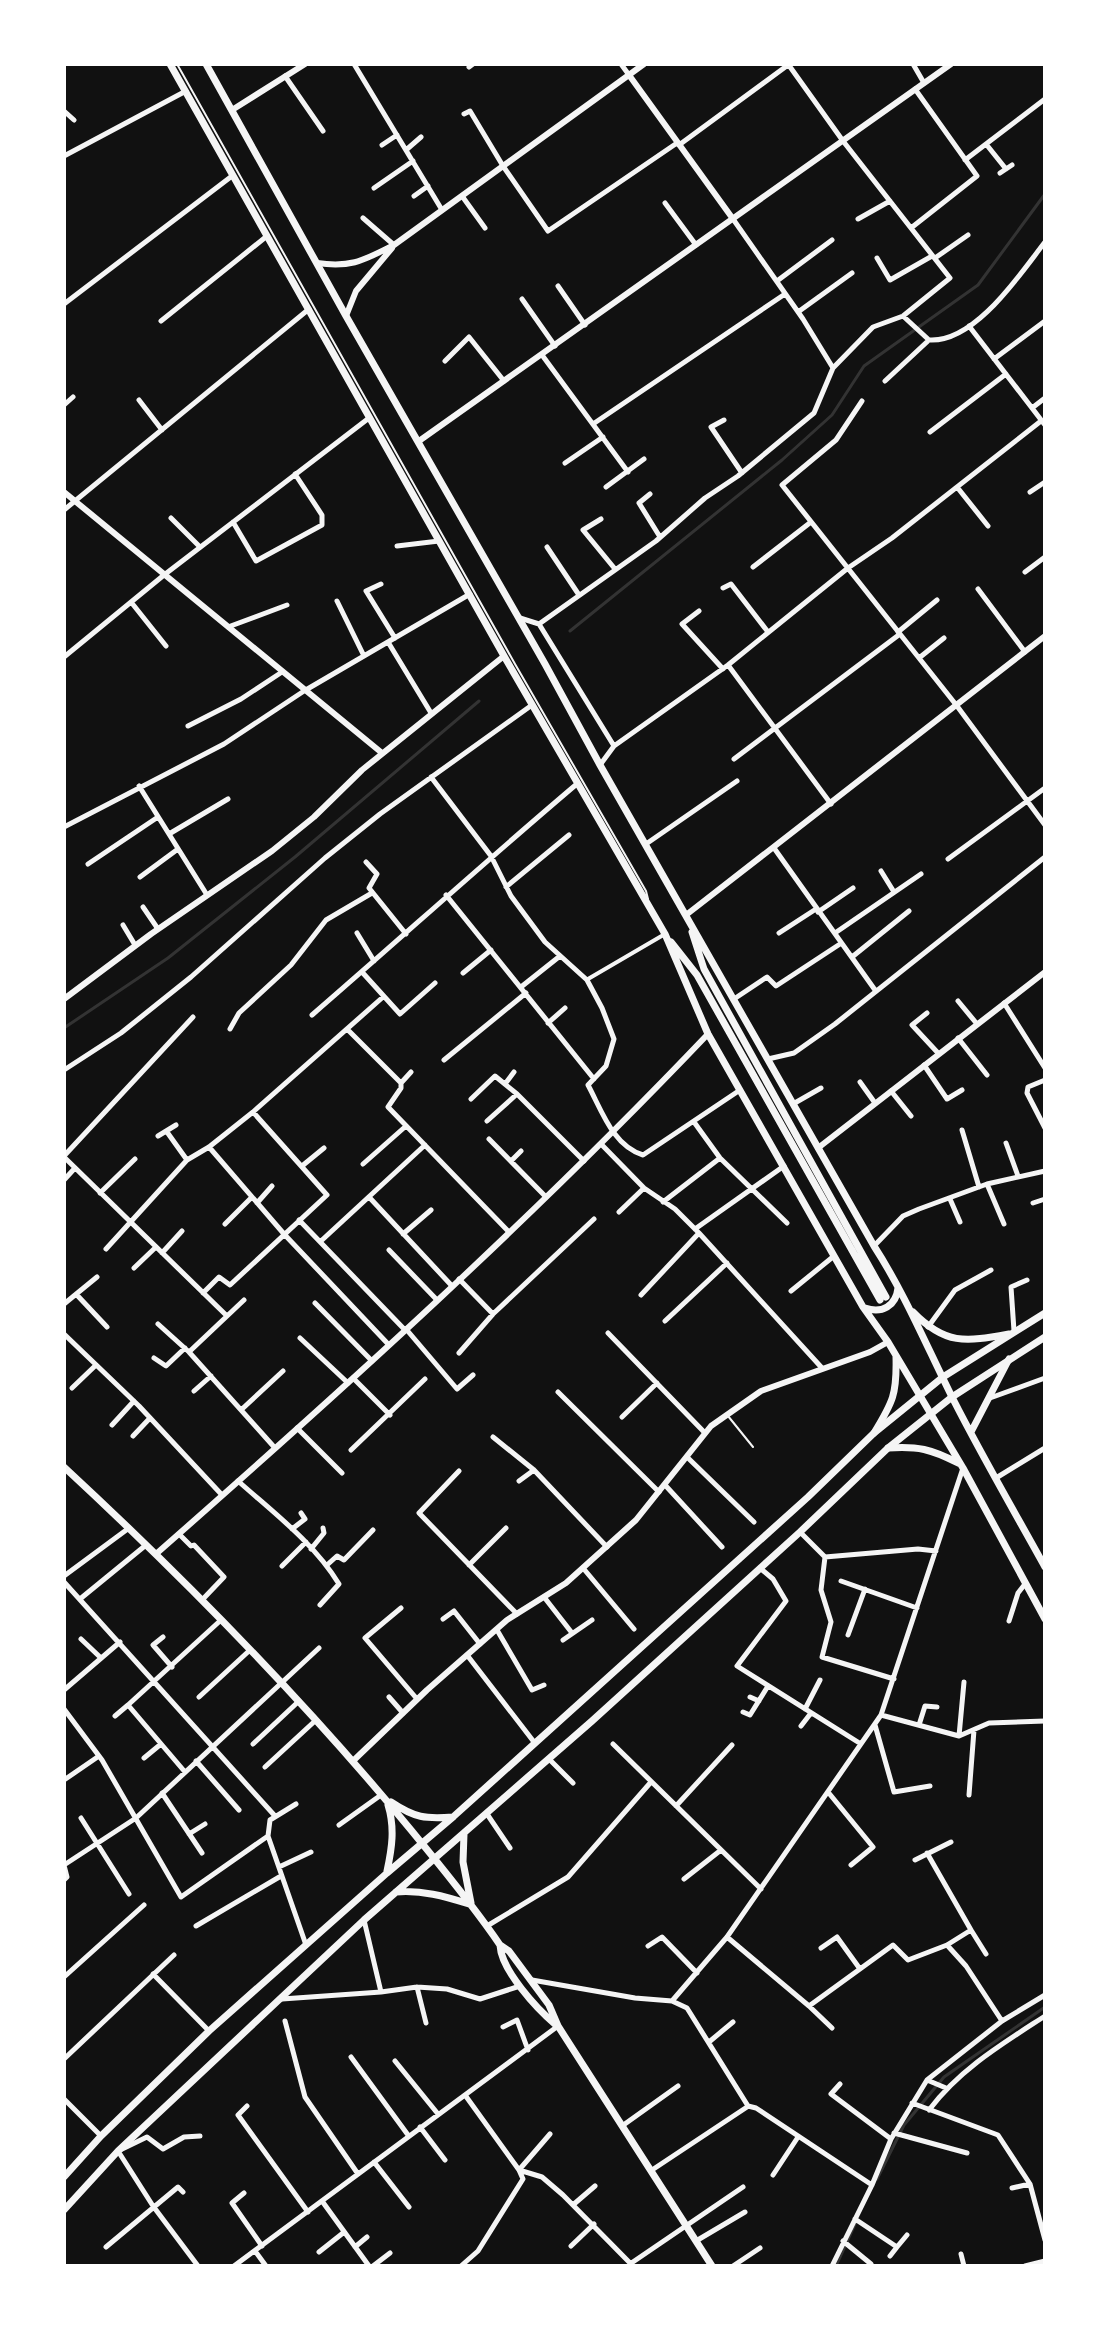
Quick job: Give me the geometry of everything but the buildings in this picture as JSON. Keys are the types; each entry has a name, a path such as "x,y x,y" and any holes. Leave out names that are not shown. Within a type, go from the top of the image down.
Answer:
{"main road":[{"path":"170,64 504,656 665,934 708,1034 863,1307 888,1342 961,1466 1045,1619"},
{"path":"206,64 600,765 898,1284 952,1397 1045,1567"},
{"path":"665,934 697,975 883,1298 704,969 686,915"},
{"path":"863,1307 877,1311 891,1305 896,1299 898,1284"},
{"path":"906,1305 928,1327 953,1339 974,1340 1011,1332"},
{"path":"64,2177 101,2136 209,2031 423,1844 808,1497 874,1433 943,1377 1045,1313"},
{"path":"64,2210 118,2151 224,2049 282,1999 364,1920 549,1759 800,1532 888,1448 952,1397 1045,1337"},
{"path":"874,1433 892,1403 897,1384 896,1355"},
{"path":"971,1432 1009,1359"},
{"path":"888,1448 934,1450 961,1466"},
{"path":"64,1467 203,1599 353,1761 423,1844 549,2005 558,2026 712,2266"},
{"path":"384,1797 409,1814 425,1819 453,1817"},
{"path":"384,1797 393,1822 387,1873"},
{"path":"464,1834 463,1862 471,1905"},
{"path":"396,1892 430,1893 471,1905"},
{"path":"500,1945 501,1956 521,1986 540,2012 558,2026"}],"street":[{"path":"232,110 305,64"},
{"path":"354,64 442,210"},
{"path":"621,64 777,281 833,368"},
{"path":"317,263 340,266 357,264 394,245 644,64"},
{"path":"913,64 924,83"},
{"path":"419,441 951,64"},
{"path":"464,114 470,111 548,231 790,65 843,141 950,278 903,316 873,327 833,368 814,413 660,537 539,624"},
{"path":"285,76 323,131"},
{"path":"911,228 977,176 915,89"},
{"path":"64,156 186,91"},
{"path":"965,160 1045,99"},
{"path":"64,111 74,120"},
{"path":"382,145 397,135"},
{"path":"406,150 421,137"},
{"path":"986,144 1009,167 1000,173"},
{"path":"374,188 413,161"},
{"path":"64,304 232,176"},
{"path":"414,196 428,186"},
{"path":"462,196 485,228"},
{"path":"858,219 890,201"},
{"path":"665,203 696,245"},
{"path":"363,218 394,245"},
{"path":"161,321 267,235"},
{"path":"877,258 890,280 968,235"},
{"path":"777,281 832,240"},
{"path":"903,316 929,340 941,341 982,317 1011,287 1045,242"},
{"path":"346,316 356,291 394,245"},
{"path":"798,312 852,273"},
{"path":"558,286 585,325"},
{"path":"64,292 71,298"},
{"path":"593,424 785,294"},
{"path":"522,299 555,346"},
{"path":"64,510 309,309"},
{"path":"994,359 1045,321"},
{"path":"600,765 614,746 726,667 848,568 1043,423 969,326"},
{"path":"445,361 469,337 504,382"},
{"path":"885,381 929,340"},
{"path":"542,355 628,472"},
{"path":"930,432 1006,374"},
{"path":"64,405 73,397"},
{"path":"1032,408 1045,398"},
{"path":"139,400 162,430"},
{"path":"862,401 836,440 782,485 957,706 1045,825"},
{"path":"64,657 164,575 369,418"},
{"path":"724,420 711,427 742,473"},
{"path":"565,463 603,437"},
{"path":"606,487 644,459"},
{"path":"233,522 256,561 322,525 322,515 295,474"},
{"path":"1030,492 1045,482"},
{"path":"957,487 988,526"},
{"path":"64,492 382,753"},
{"path":"650,494 639,503 660,537"},
{"path":"171,518 200,547"},
{"path":"601,519 583,530 615,569"},
{"path":"753,567 811,522"},
{"path":"397,546 439,541"},
{"path":"547,547 579,595"},
{"path":"1025,572 1045,557"},
{"path":"381,584 366,591 395,638"},
{"path":"723,588 731,584 768,633"},
{"path":"978,589 1025,652"},
{"path":"64,827 224,744 304,691 470,594"},
{"path":"734,759 899,633 937,600"},
{"path":"337,601 364,656"},
{"path":"131,602 166,646"},
{"path":"227,627 287,605"},
{"path":"699,611 682,624 726,667 831,804"},
{"path":"518,618 539,624 614,746"},
{"path":"686,915 1045,636"},
{"path":"919,658 944,638"},
{"path":"388,642 431,713"},
{"path":"64,999 135,945 272,851 314,817 382,753 504,656"},
{"path":"188,726 241,699 282,672"},
{"path":"64,1070 121,1033 191,977 325,858 532,705"},
{"path":"431,777 491,856 506,887 545,942 587,980 602,1008 614,1039 606,1066 588,1085 614,1134 630,1151 643,1155 740,1090"},
{"path":"646,844 737,781"},
{"path":"312,1015 578,783"},
{"path":"139,786 207,895"},
{"path":"948,859 1045,788"},
{"path":"169,834 228,799"},
{"path":"88,864 158,817"},
{"path":"506,887 569,835"},
{"path":"774,848 875,990"},
{"path":"140,877 178,849"},
{"path":"768,1059 794,1053 1045,857"},
{"path":"366,862 377,874 369,888 406,934"},
{"path":"881,871 894,892"},
{"path":"835,933 921,874"},
{"path":"779,933 853,888"},
{"path":"230,1029 239,1013 291,965 326,920 372,893"},
{"path":"446,895 594,1079"},
{"path":"143,907 158,929"},
{"path":"852,957 909,911"},
{"path":"123,925 135,945"},
{"path":"357,933 374,961"},
{"path":"587,980 665,934"},
{"path":"734,999 767,977 776,986 840,944"},
{"path":"463,973 491,950"},
{"path":"521,987 560,956"},
{"path":"362,972 400,1014 435,983"},
{"path":"818,1148 1045,972"},
{"path":"444,1060 526,993"},
{"path":"106,1249 187,1160 209,1147 253,1112 383,997"},
{"path":"958,1001 977,1024"},
{"path":"1004,1003 1045,1068"},
{"path":"548,1023 565,1008"},
{"path":"927,1013 912,1025 938,1053"},
{"path":"193,1017 64,1156 227,1316"},
{"path":"348,1030 401,1083"},
{"path":"156,1554 406,1330 614,1134 708,1034"},
{"path":"958,1038 987,1075"},
{"path":"924,1064 947,1099 962,1090"},
{"path":"411,1072 388,1107 509,1232"},
{"path":"505,1084 514,1072"},
{"path":"471,1099 495,1076 584,1162"},
{"path":"1045,1080 1028,1087 1027,1093 1045,1126"},
{"path":"860,1082 875,1103"},
{"path":"793,1104 821,1088"},
{"path":"891,1091 911,1116"},
{"path":"487,1121 517,1094"},
{"path":"203,1293 219,1277 230,1285 327,1195 253,1112"},
{"path":"694,1122 720,1158 787,1223"},
{"path":"158,1136 176,1125"},
{"path":"363,1164 406,1126"},
{"path":"962,1130 979,1187"},
{"path":"167,1132 187,1160"},
{"path":"489,1139 546,1197"},
{"path":"1006,1143 1018,1176"},
{"path":"321,1241 425,1145"},
{"path":"602,1145 644,1188 675,1209 697,1231 822,1368"},
{"path":"209,1147 284,1234 389,1345"},
{"path":"302,1166 324,1148"},
{"path":"511,1161 521,1151"},
{"path":"663,1202 720,1158"},
{"path":"100,1193 135,1159"},
{"path":"641,1295 697,1231 784,1166"},
{"path":"64,1180 75,1168"},
{"path":"874,1246 903,1216 987,1184 1018,1176 1044,1174"},
{"path":"987,1184 1004,1224"},
{"path":"257,1203 272,1186"},
{"path":"619,1212 644,1188"},
{"path":"225,1224 252,1197"},
{"path":"369,1197 452,1286"},
{"path":"950,1199 960,1222"},
{"path":"1033,1203 1045,1199"},
{"path":"403,1234 431,1210"},
{"path":"459,1353 493,1314 594,1219"},
{"path":"299,1220 406,1330 457,1389 473,1375"},
{"path":"162,1253 182,1231"},
{"path":"134,1268 156,1247"},
{"path":"389,1250 437,1300"},
{"path":"791,1291 834,1256"},
{"path":"665,1321 727,1263"},
{"path":"928,1327 955,1290 991,1270"},
{"path":"64,1304 97,1277"},
{"path":"459,1279 493,1314"},
{"path":"1011,1332 1011,1287 1027,1280"},
{"path":"76,1294 107,1327"},
{"path":"154,1358 166,1366 244,1300"},
{"path":"315,1303 372,1361"},
{"path":"158,1324 187,1350 275,1448"},
{"path":"608,1333 706,1433"},
{"path":"64,1334 134,1401 222,1495"},
{"path":"300,1338 390,1415"},
{"path":"353,1761 480,1644 607,1547 636,1520 706,1433 728,1415 761,1391 870,1352 888,1342"},
{"path":"72,1388 96,1365"},
{"path":"241,1410 283,1371"},
{"path":"194,1391 211,1376"},
{"path":"990,1398 1045,1378"},
{"path":"351,1450 425,1379"},
{"path":"622,1417 657,1383"},
{"path":"558,1392 659,1492"},
{"path":"112,1425 134,1401"},
{"path":"133,1436 150,1418"},
{"path":"297,1428 342,1473"},
{"path":"493,1437 534,1470 607,1547"},
{"path":"996,1478 1045,1448"},
{"path":"687,1457 754,1522"},
{"path":"672,2001 727,1937 881,1715 961,1466"},
{"path":"519,1481 534,1470"},
{"path":"459,1471 419,1513 517,1614"},
{"path":"238,1481 327,1565 339,1584 320,1605"},
{"path":"665,1485 722,1547"},
{"path":"292,1529 305,1519 301,1513"},
{"path":"129,1528 64,1579 275,1816"},
{"path":"311,1549 324,1533 323,1528"},
{"path":"469,1565 506,1528"},
{"path":"327,1565 337,1556 344,1560 373,1530"},
{"path":"800,1532 825,1557 918,1549 936,1551"},
{"path":"179,1534 191,1546 194,1545 224,1577 203,1599"},
{"path":"282,1566 306,1542"},
{"path":"80,1599 147,1545"},
{"path":"825,1557 821,1590 831,1622 822,1657 894,1679"},
{"path":"583,1568 634,1629"},
{"path":"760,1568 773,1579 786,1601 737,1666 861,1744"},
{"path":"841,1581 917,1608"},
{"path":"1009,1621 1018,1593 1025,1584"},
{"path":"848,1635 865,1589"},
{"path":"544,1597 572,1633"},
{"path":"401,1608 365,1638 417,1699"},
{"path":"443,1619 454,1611 480,1644"},
{"path":"115,1716 222,1619"},
{"path":"563,1640 592,1620"},
{"path":"497,1630 532,1690 544,1685"},
{"path":"163,1637 153,1645 172,1667"},
{"path":"81,1639 101,1658"},
{"path":"64,1690 120,1642"},
{"path":"64,1880 67,1877 64,1865 136,1818 319,1648"},
{"path":"199,1697 251,1650"},
{"path":"467,1655 534,1742"},
{"path":"801,1726 820,1680"},
{"path":"959,1736 964,1682"},
{"path":"743,1712 750,1715 768,1686"},
{"path":"389,1697 403,1713"},
{"path":"750,1697 759,1701"},
{"path":"253,1744 299,1701"},
{"path":"128,1705 185,1772"},
{"path":"919,1725 925,1706 937,1707"},
{"path":"64,1709 99,1756 181,1897 268,1836"},
{"path":"881,1715 959,1736 989,1723 1045,1721"},
{"path":"265,1767 316,1720"},
{"path":"875,1724 894,1792 930,1786"},
{"path":"969,1795 974,1730"},
{"path":"144,1758 161,1744"},
{"path":"613,1744 761,1889"},
{"path":"676,1806 732,1745"},
{"path":"64,1780 99,1756"},
{"path":"549,1759 573,1783"},
{"path":"196,1761 239,1810"},
{"path":"487,1926 568,1877 651,1782"},
{"path":"828,1792 873,1847 851,1865"},
{"path":"162,1793 202,1853"},
{"path":"339,1825 384,1797"},
{"path":"296,1804 270,1820 268,1836 306,1945"},
{"path":"487,1814 510,1848"},
{"path":"81,1818 129,1894"},
{"path":"189,1834 205,1824"},
{"path":"915,1860 951,1842"},
{"path":"684,1879 721,1850"},
{"path":"279,1867 311,1852"},
{"path":"927,1853 986,1954"},
{"path":"196,1926 281,1876"},
{"path":"64,1977 144,1905"},
{"path":"364,1920 381,1992"},
{"path":"809,2006 893,1945 908,1960 947,1945 971,1930"},
{"path":"648,1946 662,1937 697,1973"},
{"path":"727,1937 832,2028"},
{"path":"821,1948 837,1937 860,1969"},
{"path":"947,1945 966,1966 1002,2021"},
{"path":"64,2059 174,1955"},
{"path":"153,1974 209,2031"},
{"path":"531,1980 635,1998 672,2001 687,2008 748,2106 756,2108 872,2185"},
{"path":"282,1999 417,1987 447,1989 480,1999 521,1986"},
{"path":"417,1987 426,2023"},
{"path":"832,2266 894,2133 927,2080 1002,2021 1045,1995"},
{"path":"929,2110 963,2072 1045,2016"},
{"path":"503,2027 517,2020 528,2050"},
{"path":"285,2021 305,2097 358,2174"},
{"path":"709,2042 733,2022"},
{"path":"234,2266 558,2026"},
{"path":"351,2057 408,2135"},
{"path":"395,2061 438,2114"},
{"path":"927,2080 946,2088"},
{"path":"840,2084 831,2094 891,2139"},
{"path":"622,2126 678,2086"},
{"path":"461,2266 478,2251 523,2179 465,2095"},
{"path":"64,2099 101,2136"},
{"path":"912,2103 998,2135 1030,2184 1045,2240"},
{"path":"247,2106 238,2115 308,2212"},
{"path":"652,2170 748,2106"},
{"path":"420,2127 445,2160"},
{"path":"894,2133 967,2153"},
{"path":"519,2170 550,2134"},
{"path":"198,2266 153,2206 118,2151 147,2137 163,2149 184,2137 200,2136"},
{"path":"773,2175 798,2137"},
{"path":"374,2162 409,2207"},
{"path":"519,2170 542,2177 574,2204 629,2265 743,2187"},
{"path":"1012,2188 1030,2184"},
{"path":"574,2204 595,2186"},
{"path":"106,2247 178,2187 183,2192"},
{"path":"244,2193 232,2203 262,2246"},
{"path":"322,2201 343,2233 371,2266 390,2253"},
{"path":"696,2241 745,2212"},
{"path":"855,2219 897,2247"},
{"path":"571,2246 594,2224"},
{"path":"319,2252 343,2233"},
{"path":"890,2256 907,2235"},
{"path":"355,2247 367,2237"},
{"path":"843,2241 871,2264"},
{"path":"733,2266 760,2248"},
{"path":"255,2251 266,2266"},
{"path":"961,2254 964,2266"},
{"path":"1025,2266 1045,2261"}],"lane":[{"path":"177,64 646,891 649,906"},
{"path":"728,1415 753,1447"}],"waterway":[{"path":"570,631 782,460 832,415 864,366 978,285 1045,194"},
{"path":"64,1028 168,958 295,857 479,701"},
{"path":"877,2179 904,2125 944,2077 1045,2007"},
{"path":"836,2266 856,2222"}]}
